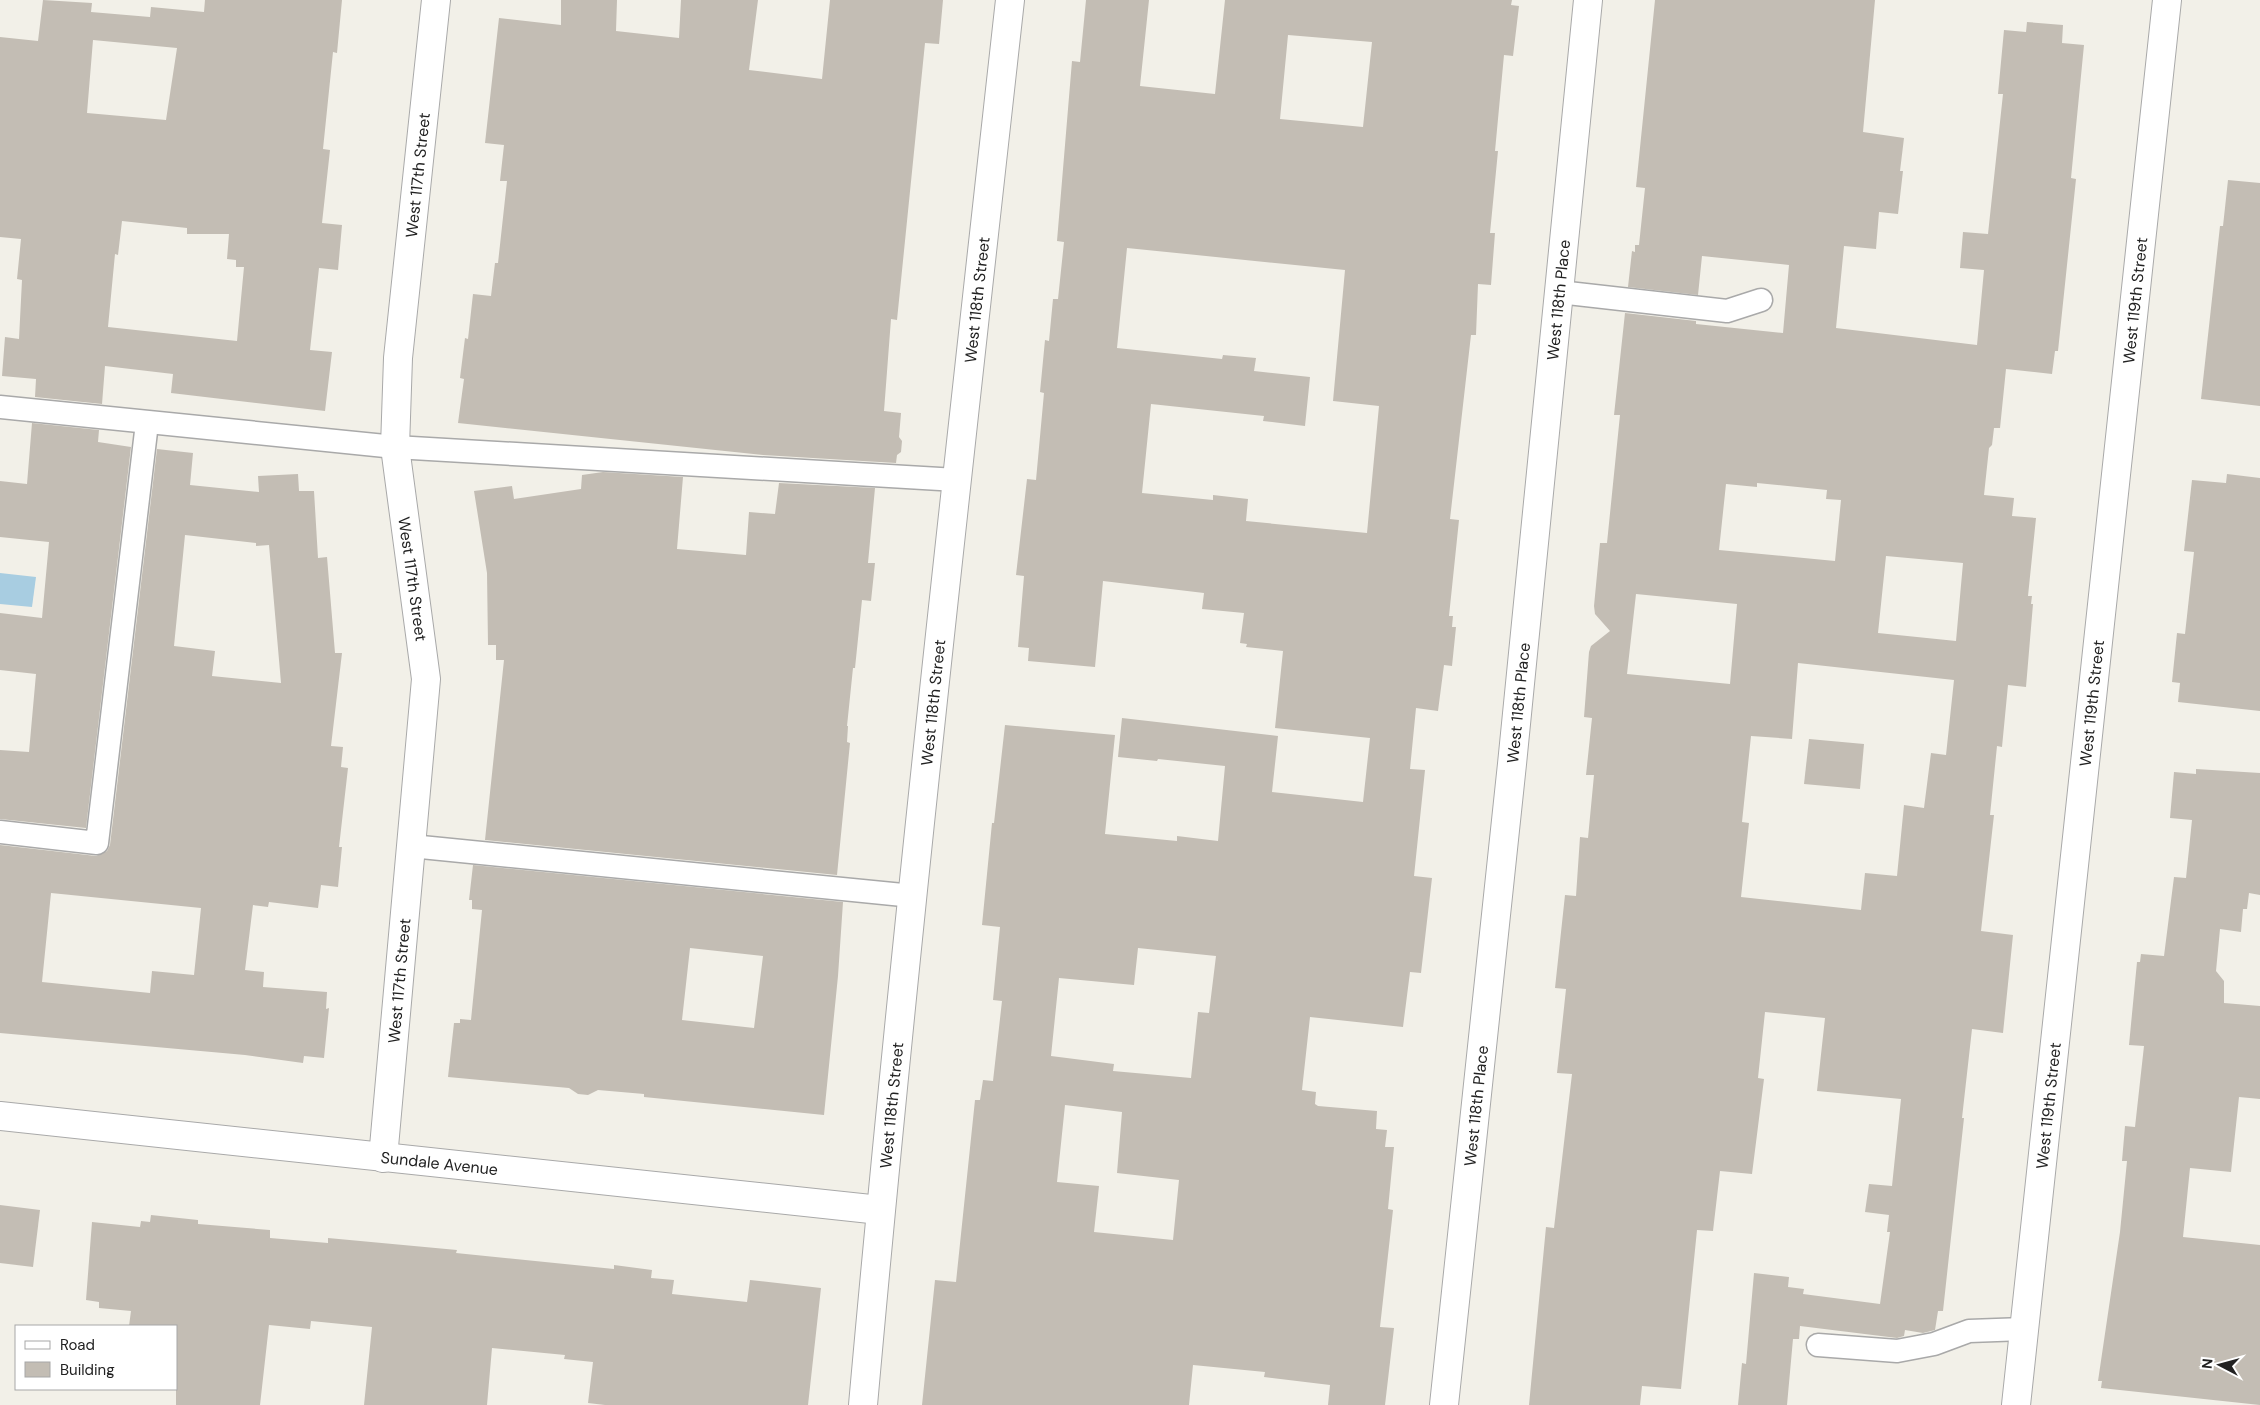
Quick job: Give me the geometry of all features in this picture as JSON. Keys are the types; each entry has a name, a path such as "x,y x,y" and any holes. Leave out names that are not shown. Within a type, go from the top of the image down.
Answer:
{"street":[{"name":"West 117th Street","path":"383,1158 426,679 395,447 398,358 436,0"},
{"name":"West 118th Street","path":"863,1405 880,1210 1010,0"},
{"name":"West 118th Place","path":"1444,1405 1512,764 1588,0"},
{"name":"West 119th Street","path":"2016,1405 2167,0"},
{"name":"Sundale Avenue","path":"0,1116 880,1210"}],"lane":[{"path":"1559,292 1727,311 1762,300"},
{"path":"0,407 395,447 957,480"},
{"path":"0,832 97,843 147,423"},
{"path":"411,846 913,896"},
{"path":"1818,1345 1897,1351 1934,1344 1969,1332 2024,1329"}],"water":[{"path":"0,573 36,577 32,607 0,604"}],"building":[{"path":"43,0 92,3 91,12 150,17 151,7 204,12 205,0 342,0 337,53 333,52 323,149 330,150 322,223 342,225 338,270 319,268 310,350 332,352 325,411 171,393 173,374 105,366 102,404 35,397 36,379 2,376 5,337 19,339 22,280 17,279 21,239 0,237 0,37 38,41","holes":["93,40 177,48 166,120 87,113","122,221 187,228 187,234 229,234 227,259 236,260 236,267 244,267 237,341 108,327 115,254 118,255"]},
{"path":"561,0 617,0 616,31 679,38 681,0 758,0 749,70 822,79 830,0 943,0 939,44 925,43 897,320 891,319 884,411 901,413 899,437 902,441 901,452 897,455 896,463 763,455 458,423 464,379 460,378 465,338 468,339 473,294 491,296 495,263 498,263 507,181 500,181 504,145 485,143 499,18 561,25"},
{"path":"1086,0 1149,0 1140,86 1215,94 1225,0 1512,0 1511,5 1519,6 1513,56 1504,55 1495,151 1498,151 1490,233 1495,233 1491,285 1478,284 1476,335 1471,335 1450,519 1459,520 1449,616 1453,616 1452,627 1456,627 1452,666 1444,665 1438,711 1416,708 1410,769 1425,770 1414,876 1432,878 1421,973 1410,972 1403,1027 1310,1017 1302,1090 1316,1092 1315,1104 1318,1106 1377,1111 1376,1129 1387,1130 1385,1147 1394,1147 1388,1209 1393,1210 1380,1327 1394,1328 1385,1405 1328,1405 1330,1385 1264,1377 1265,1372 1193,1365 1189,1405 922,1405 935,1280 956,1282 975,1100 980,1100 983,1080 993,1081 1002,1001 993,1000 1000,927 982,925 992,823 994,823 1005,725 1115,735 1105,834 1177,841 1177,836 1218,841 1225,766 1118,757 1122,718 1278,736 1272,792 1363,802 1370,738 1275,728 1283,651 1246,647 1247,644 1240,643 1244,613 1202,609 1204,593 1103,581 1095,667 1028,661 1029,648 1018,647 1024,576 1016,575 1027,479 1036,480 1044,393 1040,392 1045,340 1049,341 1053,299 1058,299 1064,242 1057,241 1072,61 1080,62","holes":["1288,35 1372,42 1363,127 1280,119","1127,248 1345,270 1333,401 1379,406 1367,533 1246,521 1248,499 1213,495 1213,500 1142,493 1151,404 1264,416 1263,421 1305,426 1310,377 1254,371 1256,358 1223,355 1222,359 1117,348","1138,948 1216,956 1209,1013 1198,1012 1191,1078 1113,1071 1114,1064 1051,1056 1059,978 1134,985","1065,1105 1122,1112 1117,1173 1179,1180 1173,1240 1094,1232 1099,1186 1057,1182"]},
{"path":"1655,0 1875,0 1863,132 1904,138 1900,171 1903,171 1898,214 1879,212 1876,249 1844,246 1836,328 1977,345 1984,270 1960,268 1963,232 1988,234 2003,94 1998,94 2004,30 2026,32 2027,22 2063,25 2062,43 2084,45 2071,178 2076,179 2058,351 2055,351 2052,374 2006,369 2000,428 1994,428 1992,445 1989,448 1984,495 2014,498 2012,516 2036,518 2028,596 2032,596 2031,604 2033,604 2026,687 2008,685 2002,747 1997,746 1990,815 1994,815 1981,931 2013,935 2003,1033 1972,1029 1943,1311 1938,1311 1935,1330 1923,1333 1905,1330 1904,1336 1897,1338 1800,1326 1799,1339 1793,1339 1787,1405 1738,1405 1742,1363 1746,1364 1754,1273 1789,1277 1788,1287 1804,1289 1803,1294 1880,1304 1890,1232 1887,1232 1889,1215 1865,1212 1869,1184 1892,1186 1901,1099 1817,1091 1825,1018 1765,1012 1758,1078 1764,1079 1752,1174 1720,1171 1713,1231 1697,1230 1681,1389 1642,1386 1640,1405 1529,1405 1546,1227 1554,1228 1572,1074 1557,1073 1566,989 1555,988 1565,895 1576,896 1580,837 1588,838 1594,775 1586,775 1592,718 1584,717 1589,652 1591,646 1610,631 1595,614 1594,606 1600,543 1607,543 1620,415 1614,415 1625,313 1696,321 1696,324 1783,333 1789,265 1702,256 1698,295 1628,287 1632,251 1635,252 1635,245 1639,245 1645,188 1636,187","holes":["1757,483 1827,490 1826,499 1841,500 1835,561 1719,550 1726,484 1757,487","1886,556 1963,563 1956,641 1878,633","1636,594 1737,604 1730,684 1627,674","1798,663 1954,680 1946,755 1931,753 1924,808 1904,805 1897,876 1865,873 1861,910 1741,897 1749,823 1742,822 1751,736 1792,739"]},
{"path":"2228,180 2260,183 2260,406 2201,399 2220,226 2223,226"},
{"path":"32,423 99,430 98,442 131,447 86,828 0,819 0,750 29,752 36,674 0,670 0,613 42,618 49,542 0,537 0,481 27,484"},
{"path":"157,449 193,453 190,485 259,492 258,476 298,474 299,491 314,491 318,558 327,557 335,653 342,653 331,746 343,747 341,767 348,768 339,847 342,847 338,887 321,885 318,908 269,902 268,907 253,905 245,970 264,972 263,987 327,992 326,1009 329,1008 324,1058 304,1056 303,1063 245,1055 0,1033 0,845 96,856 107,851 110,845","holes":["185,535 256,543 256,546 269,545 281,683 212,676 215,651 174,646","51,893 201,908 194,975 152,971 150,993 42,982"]},
{"path":"603,472 683,477 677,549 746,555 749,512 775,514 779,483 875,488 868,563 875,563 871,601 862,600 855,668 853,668 847,726 847,742 850,743 837,875 485,840 504,660 496,660 496,645 488,645 487,573 474,491 512,486 514,499 581,489 582,475"},
{"path":"2227,474 2260,478 2260,711 2178,702 2180,683 2172,682 2177,633 2185,634 2194,552 2184,551 2192,480 2226,483"},
{"path":"1809,739 1864,744 1860,789 1804,784"},
{"path":"2196,769 2260,773 2260,895 2249,893 2247,909 2243,909 2241,932 2220,929 2216,971 2224,981 2224,1003 2260,1006 2260,1099 2239,1097 2231,1172 2190,1168 2183,1237 2260,1245 2260,1405 2101,1388 2102,1381 2098,1381 2120,1232 2127,1161 2122,1161 2125,1126 2135,1127 2144,1046 2129,1045 2137,962 2140,962 2141,954 2164,956 2174,877 2186,878 2192,820 2170,818 2174,772 2196,774"},
{"path":"473,865 843,902 838,976 824,1115 644,1097 644,1094 598,1090 588,1095 578,1094 569,1088 448,1077 454,1023 460,1023 460,1019 471,1020 482,910 472,909 472,900 469,900","holes":["690,948 763,956 754,1028 682,1020"]},
{"path":"0,1205 40,1210 33,1267 0,1263"},
{"path":"151,1215 198,1220 198,1224 270,1230 270,1238 328,1243 328,1238 457,1250 456,1253 614,1269 614,1265 652,1270 651,1278 674,1280 672,1294 747,1302 750,1280 821,1288 808,1405 605,1405 588,1403 593,1362 564,1359 565,1355 492,1348 487,1405 364,1405 372,1327 311,1321 310,1329 269,1325 260,1405 176,1405 176,1390 178,1390 178,1325 129,1325 131,1311 99,1308 99,1302 86,1300 92,1222 140,1227 141,1221 150,1222"}]}
